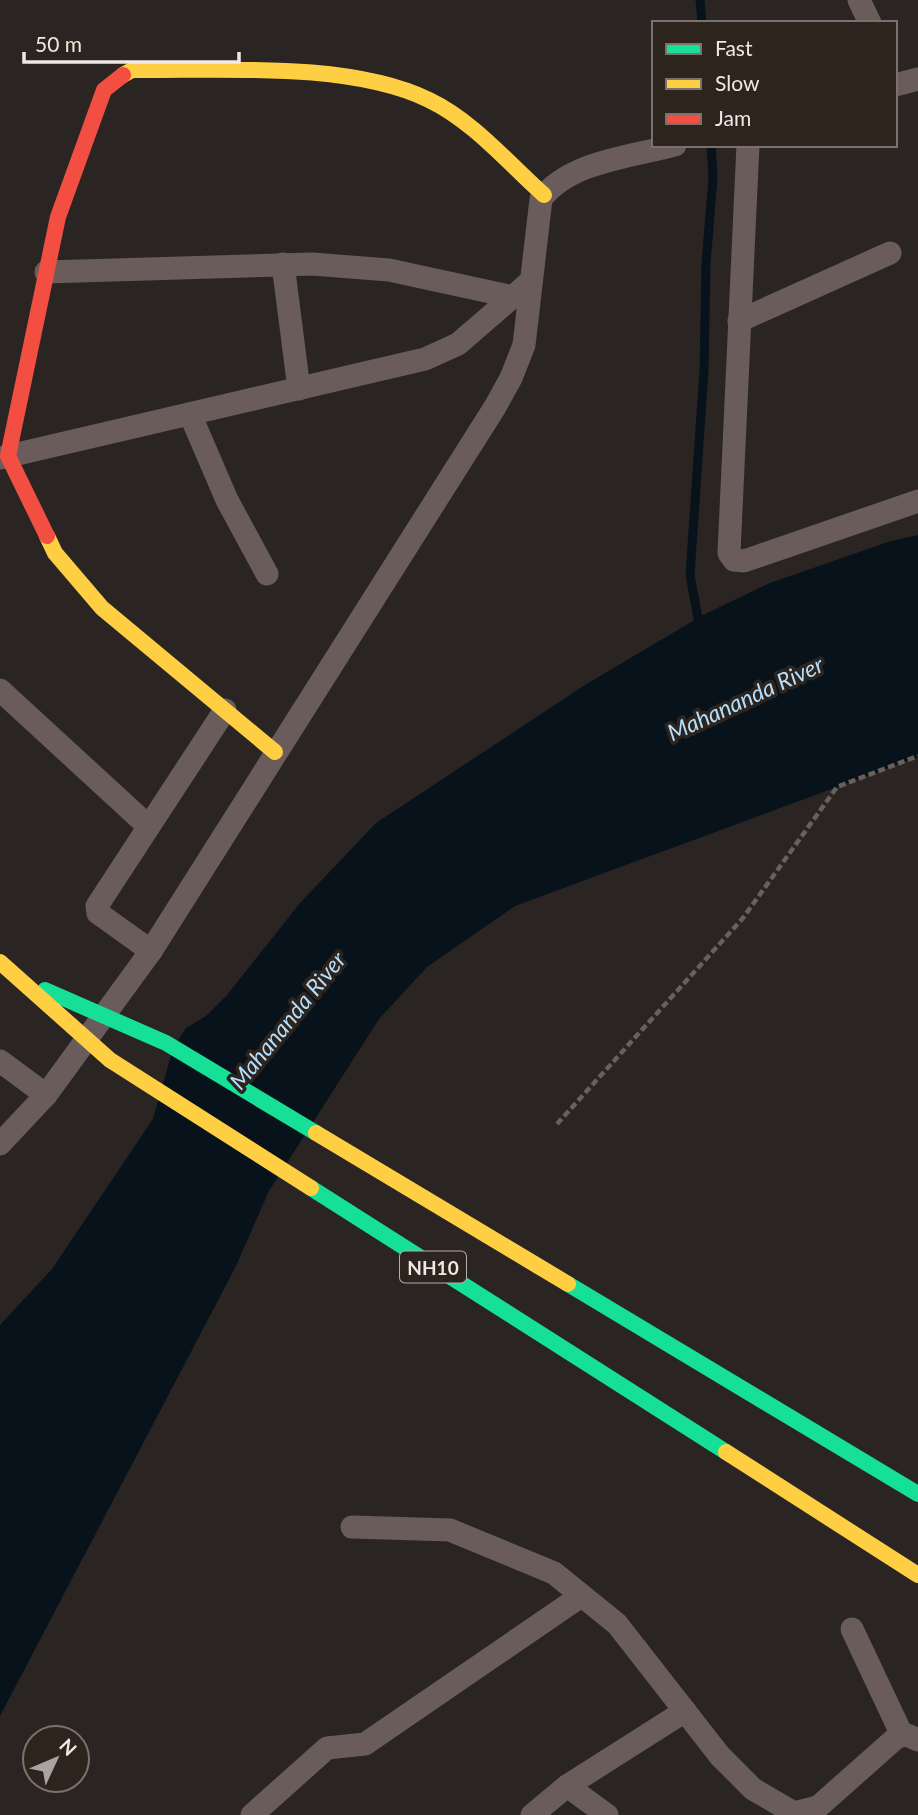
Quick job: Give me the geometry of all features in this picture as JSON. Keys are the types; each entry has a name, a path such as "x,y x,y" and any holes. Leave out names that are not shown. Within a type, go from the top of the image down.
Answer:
{"main road":[{"path":"275,752 102,608 77,582 55,553 4,457 58,218 104,90 113,80 132,70 300,75 403,89 450,113 544,195"},
{"name":"NH10","path":"0,962 110,1060 918,1575"},
{"path":"18,978 124,1022 166,1043 918,1494"}],"street":[{"path":"859,0 869,21"},
{"path":"0,1144 47,1095 151,951 511,378 524,345 539,211 544,195 558,181 573,173 668,147"},
{"path":"748,147 729,553 734,560 744,561 918,501"},
{"path":"739,321 890,253"},
{"path":"46,272 283,264 389,271 513,297"},
{"path":"283,264 299,388"},
{"path":"4,457 425,359 458,344 531,281"},
{"path":"190,414 227,500 267,574"},
{"path":"0,690 148,826"},
{"path":"151,951 96,909 225,710"},
{"path":"0,1061 47,1095"},
{"path":"352,1527 450,1530 554,1573 617,1624 720,1756 753,1789 794,1814 818,1807 910,1738 852,1629"},
{"path":"252,1815 327,1748 365,1744 581,1596"},
{"path":"532,1815 567,1786 685,1711"},
{"path":"567,1786 607,1815"}],"path":[{"path":"557,1124 743,918 837,787 918,756"}],"water":[{"name":"Mahananda River","path":"918,535 918,757 515,906 427,967 379,1019 269,1191 235,1268 0,1716 0,1325 52,1269 153,1119 173,1048 186,1028 206,1016 227,995 300,903 376,823 585,685 703,615 770,583 891,541"}],"waterway":[{"path":"700,0 702,21"},
{"path":"700,628 690,575 704,371 706,263 713,178 711,147"}],"traffic: fast":[{"path":"45,990 166,1043 316,1133"},
{"path":"311,1188 726,1452"},
{"path":"568,1284 918,1494"}],"traffic: slow":[{"path":"123,75 132,70 283,71 361,79 397,88 429,100 460,119 490,143 544,195"},
{"path":"47,536 55,553 102,608 275,752"},
{"path":"0,962 110,1060 311,1188"},
{"path":"316,1133 568,1284"},
{"path":"726,1452 918,1575"}],"traffic: jam":[{"path":"47,536 8,456 58,217 104,90 123,75"}]}
